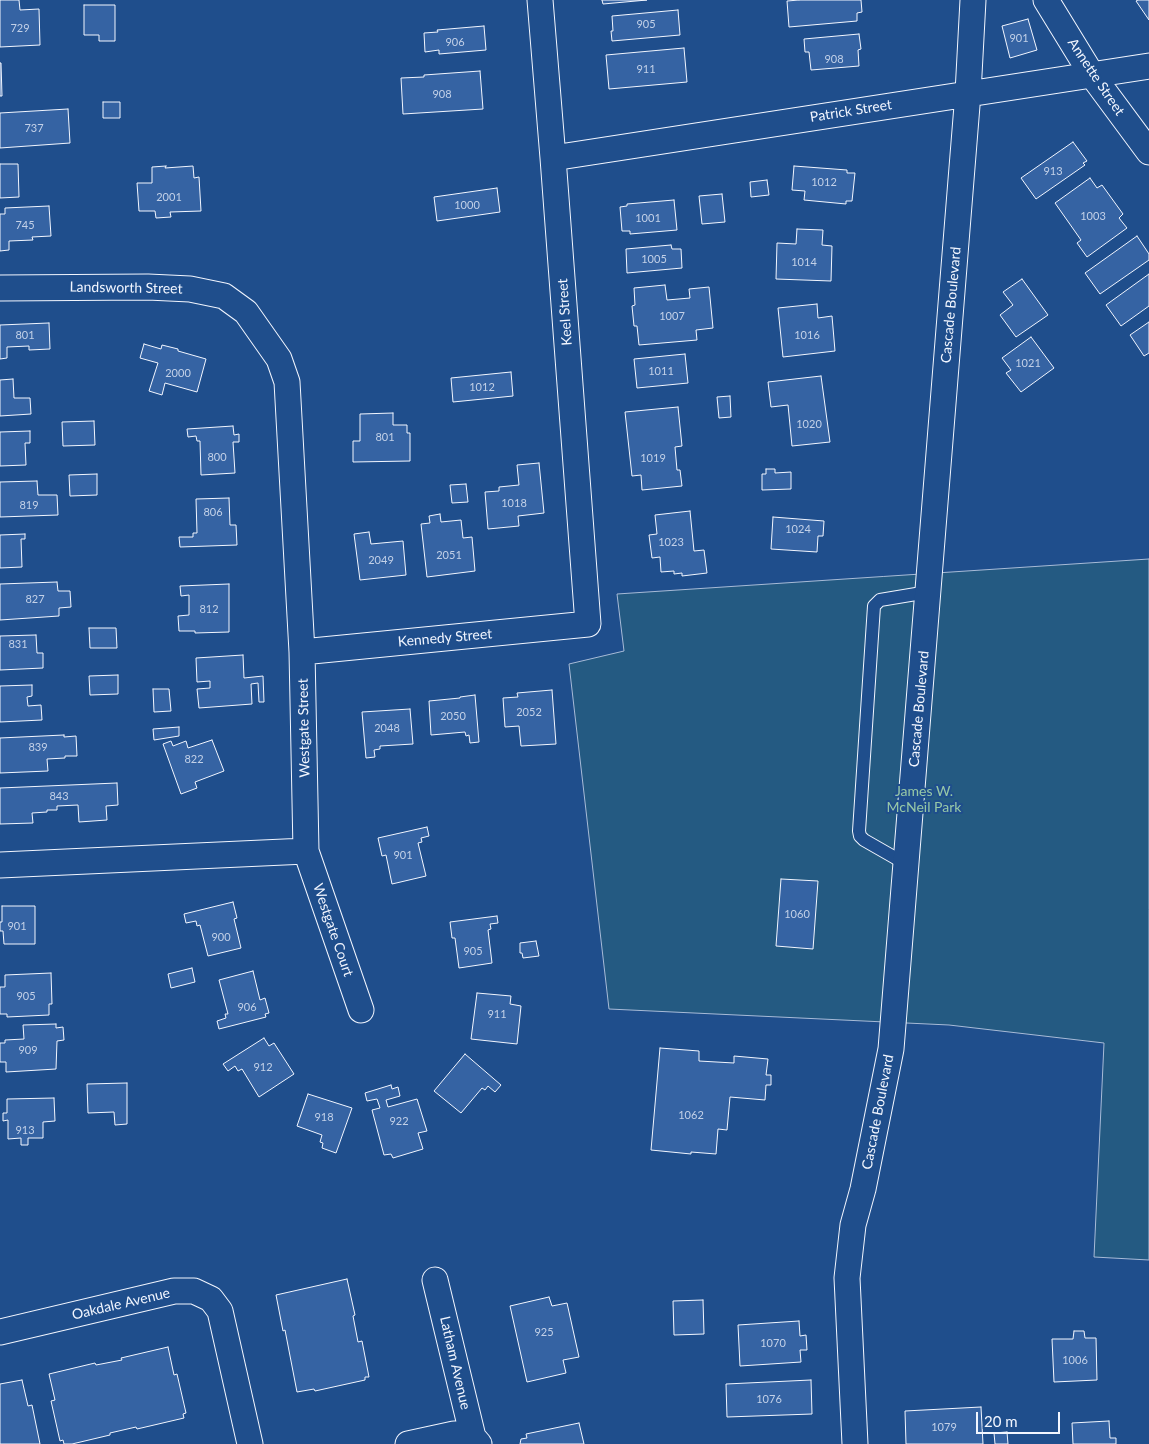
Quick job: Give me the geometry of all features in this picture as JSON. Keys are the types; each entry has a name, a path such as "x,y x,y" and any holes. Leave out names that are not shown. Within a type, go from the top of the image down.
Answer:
{"street":[{"name":"Keel Street","path":"540,0 588,624"},
{"name":"Cascade Boulevard","path":"855,1444 847,1278 853,1224 863,1189 891,1049 968,93 973,0"},
{"name":"Annette Street","path":"1046,0 1092,75 1149,152"},
{"name":"Patrick Street","path":"553,158 1149,66"},
{"name":"Landsworth Street","path":"0,288 148,287 190,289 224,296 246,312"},
{"name":"Westgate Street","path":"246,312 280,359 288,382 302,652 306,851"},
{"name":"Kennedy Street","path":"302,652 588,624"},
{"path":"0,865 306,851"},
{"name":"Westgate Court","path":"306,851 361,1010"},
{"name":"Latham Avenue","path":"435,1280 476,1441"},
{"name":"Oakdale Avenue","path":"0,1332 174,1291 194,1291 211,1299 220,1311 250,1444"},
{"path":"408,1444 454,1434 464,1434 476,1441"}],"lane":[{"path":"906,864 864,840 860,836 859,831 874,606 880,600 928,592"}],"green space":[{"name":"James W. McNeil Park","path":"1149,559 1149,1260 1094,1257 1104,1043 949,1025 609,1009 569,664 624,651 617,594"}],"building":[{"path":"0,0 19,0 20,10 39,9 40,45 0,47"},
{"path":"602,0 647,0 603,4"},
{"path":"861,0 862,12 857,13 857,21 789,27 787,1"},
{"path":"1149,0 1149,20 1136,1"},
{"path":"84,5 115,5 115,41 99,41 99,35 84,35"},
{"path":"678,10 680,35 612,41 612,16"},
{"path":"1028,19 1037,50 1010,58 1002,26"},
{"path":"484,26 486,50 439,54 439,50 425,52 424,33"},
{"path":"859,34 861,49 858,50 859,66 811,70 809,52 805,52 804,39"},
{"path":"684,48 687,82 609,89 606,55"},
{"path":"1,63 2,96 0,96"},
{"path":"480,71 483,109 403,114 401,78"},
{"path":"103,102 120,102 120,118 103,118"},
{"path":"68,109 70,143 0,148 0,113"},
{"path":"1073,142 1087,161 1083,163 1085,165 1036,199 1021,178"},
{"path":"0,164 18,164 19,197 0,198"},
{"path":"166,166 165,168 193,166 194,178 199,177 201,211 170,212 171,217 156,218 155,211 139,211 137,183 152,183 152,167"},
{"path":"794,166 847,170 847,173 855,173 852,201 846,201 846,204 804,200 805,191 792,190"},
{"path":"1090,178 1097,188 1102,185 1123,214 1119,218 1127,228 1087,257 1077,243 1081,240 1055,203"},
{"path":"767,180 769,195 751,197 750,182"},
{"path":"497,188 500,212 437,221 434,197"},
{"path":"722,194 725,222 702,224 699,196"},
{"path":"674,200 677,230 630,234 630,231 622,231 620,207 627,206 627,204"},
{"path":"49,206 51,236 32,237 33,240 9,241 9,250 0,251 0,214 5,214 5,208"},
{"path":"797,229 823,230 822,245 832,246 831,281 776,279 777,243 796,244"},
{"path":"1137,236 1149,254 1149,260 1100,294 1085,273"},
{"path":"671,245 672,249 681,249 682,268 627,273 626,249"},
{"path":"1149,274 1149,306 1121,326 1106,305"},
{"path":"1022,279 1048,315 1016,337 1000,315 1013,305 1003,292"},
{"path":"665,285 667,300 690,298 689,289 709,287 713,328 696,330 697,340 639,345 637,326 634,326 632,306 635,305 634,288"},
{"path":"817,304 818,318 832,316 835,351 783,357 778,308"},
{"path":"1149,322 1149,353 1144,356 1130,335"},
{"path":"49,323 50,349 29,350 29,346 7,347 7,358 0,359 0,325"},
{"path":"1031,337 1054,368 1021,392 1006,373 1011,370 1002,358"},
{"path":"144,344 161,349 162,345 206,359 197,392 165,383 162,395 149,391 158,363 140,358"},
{"path":"685,354 688,383 637,388 634,359"},
{"path":"511,372 513,396 453,402 451,378"},
{"path":"821,376 830,442 792,446 788,405 771,407 768,382"},
{"path":"13,379 14,398 30,398 31,414 0,416 0,380"},
{"path":"730,396 731,417 719,418 717,397"},
{"path":"678,407 682,446 675,447 677,470 680,470 682,486 642,490 641,475 632,476 625,412"},
{"path":"393,413 393,425 407,425 407,433 410,433 410,461 353,462 353,441 360,441 360,414"},
{"path":"94,421 95,445 63,446 62,422"},
{"path":"233,426 234,435 239,434 239,442 233,442 235,473 201,475 200,441 197,441 196,436 188,437 187,429"},
{"path":"30,431 30,443 25,443 26,465 0,466 0,432"},
{"path":"539,463 544,513 518,516 519,526 488,529 485,492 499,491 499,487 519,485 517,465"},
{"path":"766,469 775,469 775,473 791,472 791,489 762,490 762,474 766,474"},
{"path":"97,474 97,495 70,496 69,475"},
{"path":"37,481 38,495 57,495 58,515 0,517 0,482"},
{"path":"466,484 468,502 452,503 450,485"},
{"path":"229,498 230,525 236,525 237,545 180,547 179,537 193,537 193,533 197,533 196,499"},
{"path":"690,511 694,551 704,550 707,573 682,576 682,573 674,574 674,571 661,572 660,557 652,558 649,535 657,534 655,515"},
{"path":"440,514 441,522 461,520 463,538 472,537 475,571 427,577 421,524 430,523 429,516"},
{"path":"773,517 824,521 823,536 818,536 817,552 771,549"},
{"path":"369,532 371,544 403,541 406,575 360,580 354,534"},
{"path":"25,534 25,539 21,539 22,567 0,568 0,535"},
{"path":"57,582 58,591 70,591 71,607 59,608 59,616 0,620 0,584"},
{"path":"229,584 229,632 195,633 195,631 179,631 178,616 189,615 189,595 181,596 180,586"},
{"path":"89,628 116,628 117,648 90,648"},
{"path":"36,635 37,653 43,653 43,668 0,670 0,636"},
{"path":"243,655 244,678 263,676 264,702 259,702 258,683 251,684 252,704 199,708 197,689 210,688 210,681 197,682 196,658"},
{"path":"118,675 118,694 90,695 89,676"},
{"path":"32,685 32,696 27,697 28,706 41,705 42,720 0,722 0,686"},
{"path":"153,689 169,689 171,711 154,712"},
{"path":"552,690 556,744 521,746 519,726 505,727 503,698 518,697 517,693"},
{"path":"475,695 479,742 470,743 469,735 466,736 465,732 431,735 429,701"},
{"path":"410,709 413,744 380,746 380,749 374,750 375,757 366,758 362,712"},
{"path":"179,727 179,736 154,740 153,729"},
{"path":"64,735 64,737 76,736 77,756 47,759 48,771 0,773 0,738"},
{"path":"212,740 224,771 195,782 197,788 181,794 163,744 171,741 173,746 186,741 188,748"},
{"path":"117,783 118,805 106,806 107,820 79,822 78,805 57,806 57,810 32,813 33,823 0,824 0,788"},
{"path":"427,827 429,836 421,838 422,842 418,843 426,876 392,884 386,855 382,856 378,838"},
{"path":"781,879 818,881 813,949 776,946"},
{"path":"233,902 237,918 234,919 241,948 208,956 200,925 197,926 196,921 186,923 184,914"},
{"path":"2,906 35,906 35,944 4,944 3,931 0,931"},
{"path":"497,916 498,923 490,924 491,929 488,930 492,963 459,968 455,938 452,938 450,922"},
{"path":"536,941 539,956 523,958 522,953 520,953 520,943"},
{"path":"192,968 195,982 171,988 168,974"},
{"path":"253,971 260,1000 265,998 269,1013 265,1014 266,1017 219,1029 217,1021 226,1018 225,1014 228,1014 219,980"},
{"path":"51,973 52,1004 49,1004 49,1015 7,1017 7,1014 0,1014 0,987 5,987 5,975"},
{"path":"477,993 511,996 510,1004 521,1006 517,1044 471,1039"},
{"path":"56,1024 56,1028 63,1027 64,1040 57,1041 56,1069 6,1072 6,1062 0,1062 0,1043 5,1043 5,1040 24,1039 23,1025"},
{"path":"264,1038 269,1046 274,1043 294,1074 259,1097 242,1069 238,1071 235,1066 228,1071 223,1064"},
{"path":"660,1048 699,1051 699,1061 734,1063 734,1056 768,1059 766,1075 771,1075 771,1085 766,1085 765,1100 730,1097 727,1130 718,1129 716,1154 691,1152 691,1154 651,1150"},
{"path":"465,1054 501,1085 495,1092 488,1086 485,1090 482,1088 461,1113 434,1091"},
{"path":"127,1083 127,1124 115,1125 114,1112 88,1113 87,1084"},
{"path":"391,1085 392,1089 398,1087 400,1096 386,1100 388,1107 417,1099 427,1131 418,1133 423,1149 393,1158 391,1154 384,1155 372,1110 380,1108 377,1099 367,1101 365,1093"},
{"path":"308,1094 352,1108 336,1153 322,1148 323,1143 320,1142 322,1135 297,1126"},
{"path":"54,1098 55,1121 43,1122 43,1138 28,1138 28,1145 21,1145 21,1138 8,1139 8,1120 3,1121 3,1113 7,1113 7,1099"},
{"path":"347,1279 355,1315 353,1316 358,1342 362,1341 369,1377 365,1377 365,1380 315,1391 314,1389 297,1392 276,1295"},
{"path":"549,1297 552,1306 567,1303 579,1357 563,1360 566,1373 527,1382 510,1306"},
{"path":"703,1300 704,1334 674,1335 673,1301"},
{"path":"799,1321 800,1336 806,1335 807,1350 800,1350 801,1362 740,1366 738,1325"},
{"path":"1074,1331 1084,1331 1085,1338 1096,1338 1097,1380 1054,1382 1052,1339 1073,1339"},
{"path":"168,1347 174,1375 177,1374 186,1413 183,1414 184,1418 110,1433 110,1435 72,1444 64,1444 63,1440 60,1441 51,1401 55,1400 49,1374 95,1363 96,1365 122,1360 121,1358"},
{"path":"22,1380 28,1406 32,1405 40,1444 0,1444 0,1384"},
{"path":"811,1380 812,1414 727,1417 726,1384"},
{"path":"981,1407 983,1444 906,1444 905,1411"},
{"path":"1109,1421 1110,1438 1116,1438 1116,1444 1073,1444 1072,1423"},
{"path":"579,1423 584,1444 520,1444 521,1439 527,1438 526,1434"},
{"path":"1007,1432 1008,1444 995,1444 994,1433"}]}
